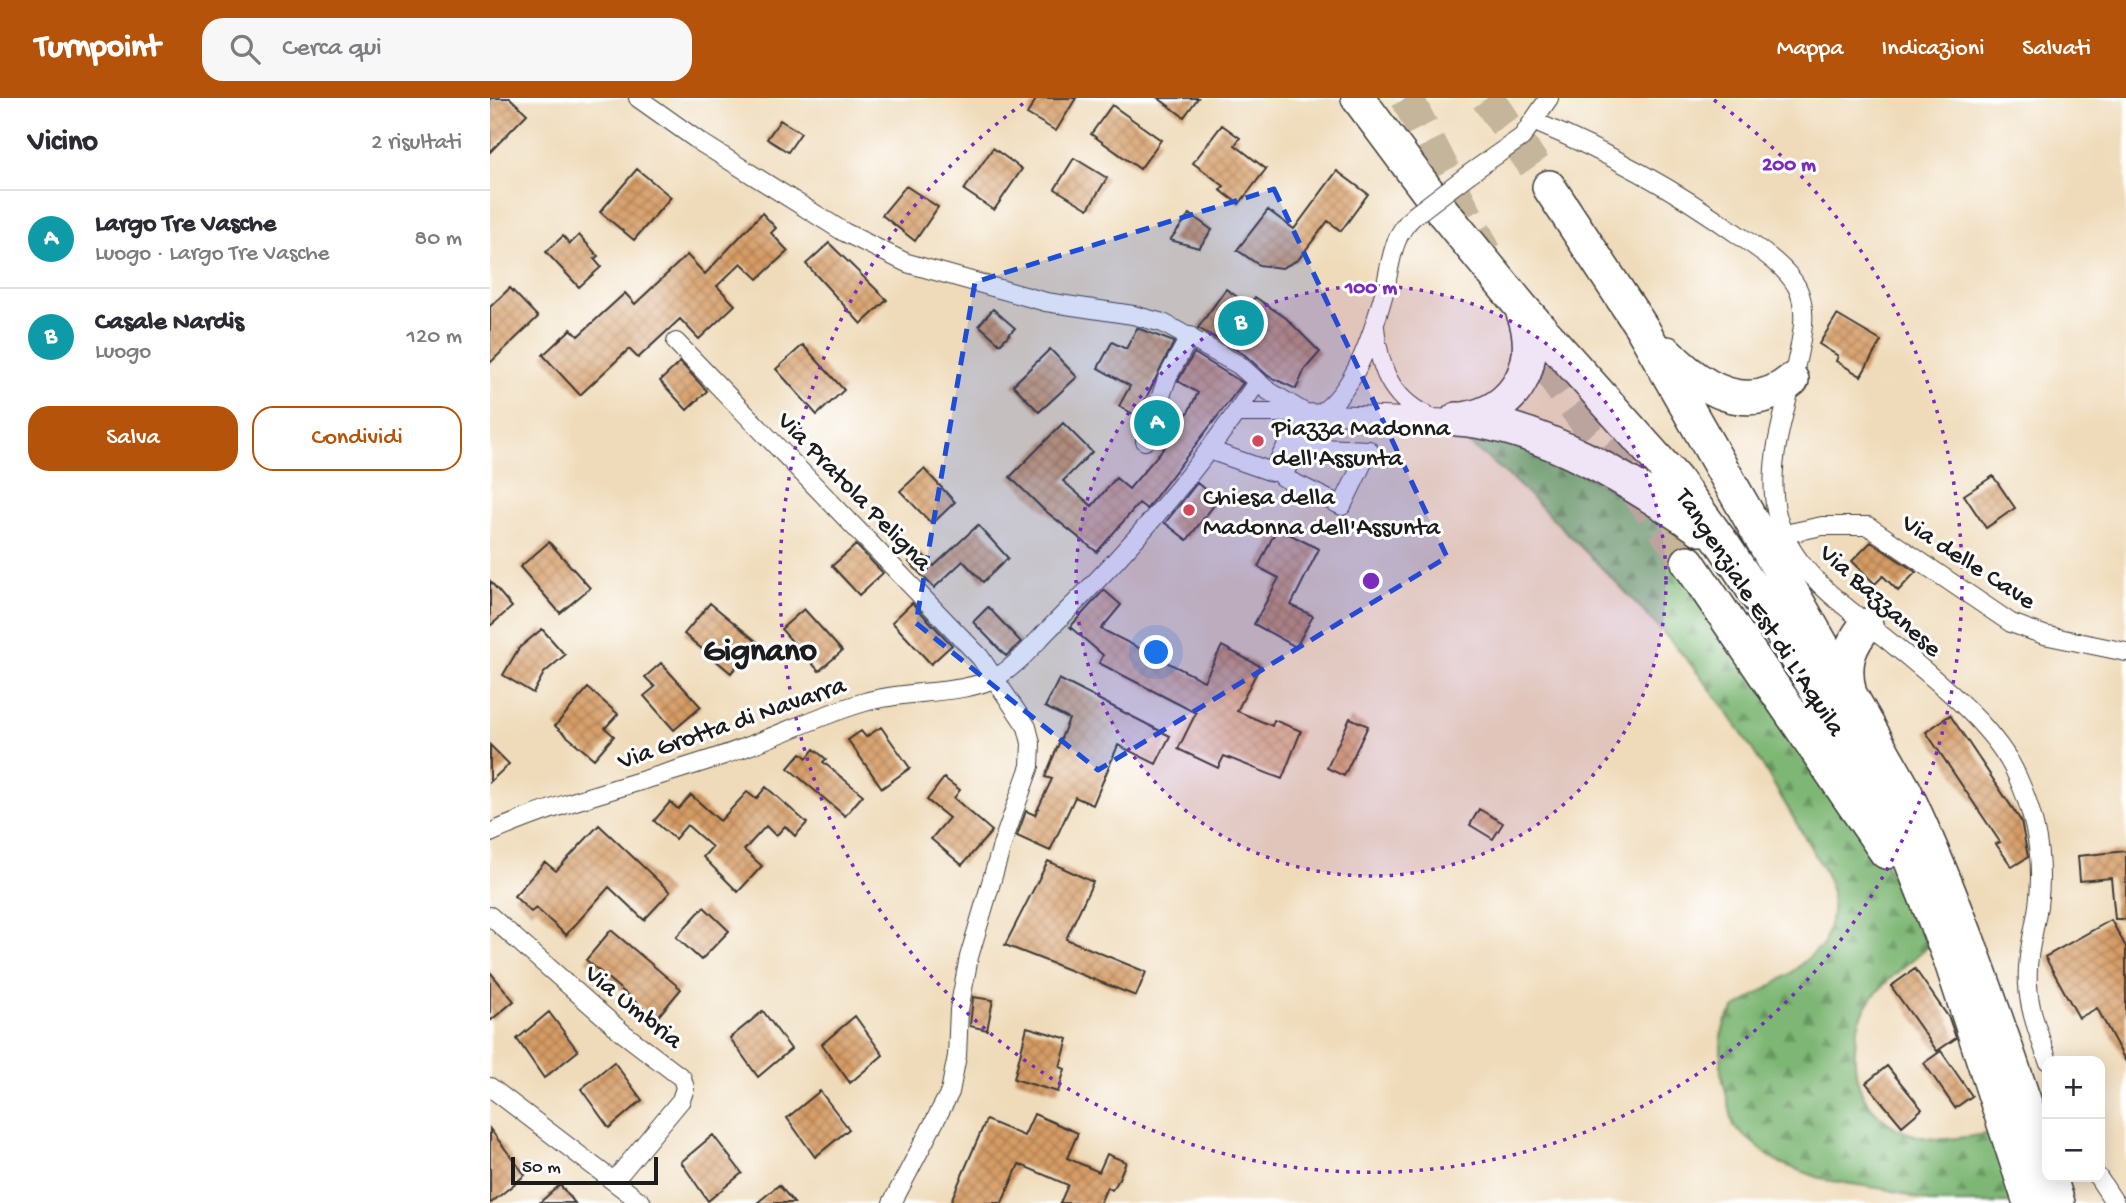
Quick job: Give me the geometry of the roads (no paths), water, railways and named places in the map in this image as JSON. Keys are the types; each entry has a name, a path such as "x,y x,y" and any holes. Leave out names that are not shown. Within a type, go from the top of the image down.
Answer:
{"highway":[{"name":"Tangenziale Est di L'Aquila","path":"1358,98 1443,212 1521,308 1670,473 1725,547 1865,770 1903,841 2051,1198"},
{"name":"Tangenziale Est di L'Aquila","path":"1549,187 1642,328 1905,791 1937,858 1967,934 2042,1154"},
{"path":"1445,418 1476,416 1495,407 1523,378 1530,359 1531,341 1521,308"},
{"path":"1642,328 1685,371 1723,395 1742,398 1768,395 1792,380"},
{"path":"1445,418 1505,426 1603,468 1639,488 1725,547"},
{"path":"1688,562 1866,820 1950,959"},
{"path":"1851,696 1846,671 1847,656 1851,644 1866,625"}],"street":[{"path":"638,98 760,180 853,238 890,256 1039,301 1153,320 1190,336 1239,365 1258,382 1311,414"},
{"path":"1209,450 1272,472 1280,469 1311,414 1350,377 1375,323 1395,242 1404,226 1469,174 1518,140 1535,122 1549,98"},
{"name":"Via Bazzanese","path":"1535,122 1613,157 1673,191 1747,241 1787,275 1801,296 1803,316 1773,482 1776,511 1785,534 1814,579 1898,649 1983,728 2006,755 2025,794 2039,855 2039,901 2029,952 2028,989 2047,1056"},
{"path":"1375,323 1379,360 1392,387 1407,405 1445,418"},
{"path":"1145,441 1170,372 1190,336"},
{"name":"Via Pratola Peligna","path":"676,342 971,647 1027,727 1031,743 1030,766 1003,842 969,957 958,1010 957,1056 950,1091 892,1203"},
{"path":"995,678 1010,667 1076,603 1209,450 1258,382"},
{"path":"1237,413 1445,418"},
{"path":"1280,469 1282,477 1342,506 1362,479 1369,450 1298,447 1290,451"},
{"name":"Via delle Cave","path":"1785,534 1816,527 1871,527 2011,623 2044,635 2126,652"},
{"name":"Via Grotta di Navarra","path":"490,833 563,805 755,744 863,702 897,694 976,684 995,678"},
{"name":"Via Umbria","path":"490,916 629,1038 682,1078 685,1088 681,1100 614,1181"},
{"path":"490,1087 642,1203"},
{"path":"2101,1182 2115,1203"}],"tunnel":[{"path":"1407,98 1485,252"},
{"path":"1487,98 1549,187"},
{"path":"1523,320 1559,385 1688,562"}],"place":[{"name":"Casale Nardis","path":"1241,323"},
{"name":"Largo Tre Vasche","path":"1157,423"},
{"name":"Piazza Madonna dell'Assunta","path":"1258,441"},
{"name":"Chiesa della Madonna dell'Assunta","path":"1189,510"}],"district":[{"name":"Gignano","path":"760,647"}]}
